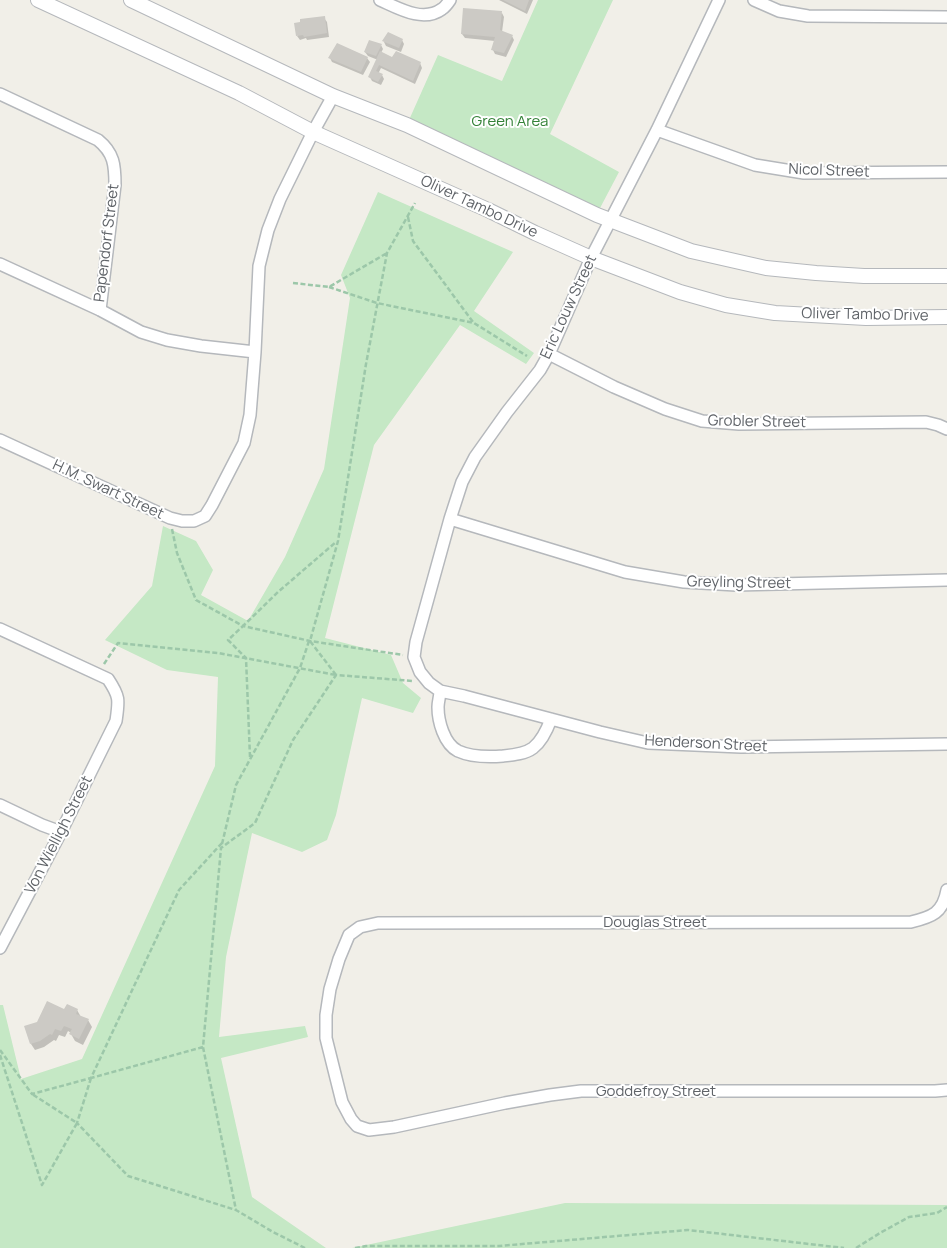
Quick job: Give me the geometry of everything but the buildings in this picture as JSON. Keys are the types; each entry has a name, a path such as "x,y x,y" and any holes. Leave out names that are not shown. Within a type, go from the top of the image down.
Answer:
{"street":[{"name":"Oliver Tambo Drive","path":"38,0 239,93 313,132 535,233 592,258 680,292 726,304 775,313 866,318 947,317"},
{"path":"131,0 333,96 407,125 611,221 691,251 766,268 816,273 864,276 947,276"},
{"path":"380,0 414,14 429,15 442,9 450,0"},
{"name":"Eric Louw Street","path":"414,657 416,642 462,482 475,457 540,370 549,354 592,258 657,130 719,0"},
{"path":"754,0 779,10 808,16 947,17"},
{"name":"Papendorf Street","path":"0,94 98,140 111,153 115,168 115,185 100,310"},
{"path":"0,264 100,310 142,332 166,340 255,352 259,266 268,230 280,199 333,96"},
{"name":"Nicol Street","path":"657,130 755,164 804,173 947,172"},
{"name":"H.M. Swart Street","path":"0,442 170,518 182,522 194,521 205,516 212,506 244,444 250,415 255,352"},
{"name":"Grobler Street","path":"549,354 614,387 665,409 702,421 739,424 926,422 947,430"},
{"name":"Greyling Street","path":"450,519 625,572 684,582 736,586 947,580"},
{"path":"0,629 97,674"},
{"path":"414,657 420,672 429,683 440,691 438,706 440,721 445,735 452,746 458,751 471,755 496,757 518,754 532,749 540,741 551,719"},
{"name":"Von Wielligh Street","path":"0,948 61,832 116,721 118,704 116,692 108,678 97,674"},
{"name":"Henderson Street","path":"440,691 648,743 741,747 947,744"},
{"path":"0,805 61,832"},
{"name":"Douglas Street","path":"369,1130 357,1126 342,1102 326,1038 326,1014 330,989 339,959 349,935 360,927 378,923 911,922 928,918 940,910 947,890"},
{"name":"Goddefroy Street","path":"369,1130 394,1127 505,1103 581,1091 947,1090"}],"path":[{"path":"236,1210 204,1047 221,848 236,785 300,668 310,640 338,541 387,252 415,203"},
{"path":"408,216 414,241 474,323"},
{"path":"329,287 387,252"},
{"path":"293,283 329,287 377,303 474,323 527,356"},
{"path":"170,518 177,553 196,600 243,626 310,640 414,657"},
{"path":"250,757 246,658 228,640 278,592 338,541"},
{"path":"310,640 336,675"},
{"path":"97,674 118,643 218,653 336,675 429,683"},
{"path":"221,848 255,823 293,740 336,675"},
{"path":"0,1055 42,1185 77,1123 91,1078 179,890 222,843"},
{"path":"32,1094 204,1047"},
{"path":"0,1050 32,1094 77,1123 128,1176 236,1210 272,1232 305,1248"},
{"path":"856,1248 880,1232 909,1217 937,1213 947,1207"},
{"path":"355,1248 366,1246 499,1246 688,1230 844,1248"}],"green space":[{"name":"Green Area","path":"538,0 613,0 550,134 619,172 599,210 409,120 438,55 502,81"},
{"path":"378,192 513,252 474,311 534,353 526,364 460,325 374,445 325,638 391,655 403,683 421,698 413,713 362,698 336,815 327,840 302,852 252,833 226,957 219,1037 305,1026 308,1037 221,1058 252,1197 326,1248 0,1248 0,1005 3,1005 21,1079 82,1059 215,766 218,677 167,670 105,640 152,586 163,526 196,541 213,570 201,595 248,621 285,557 324,469 350,298 341,275"},
{"path":"565,1203 947,1205 947,1248 352,1248"}]}
